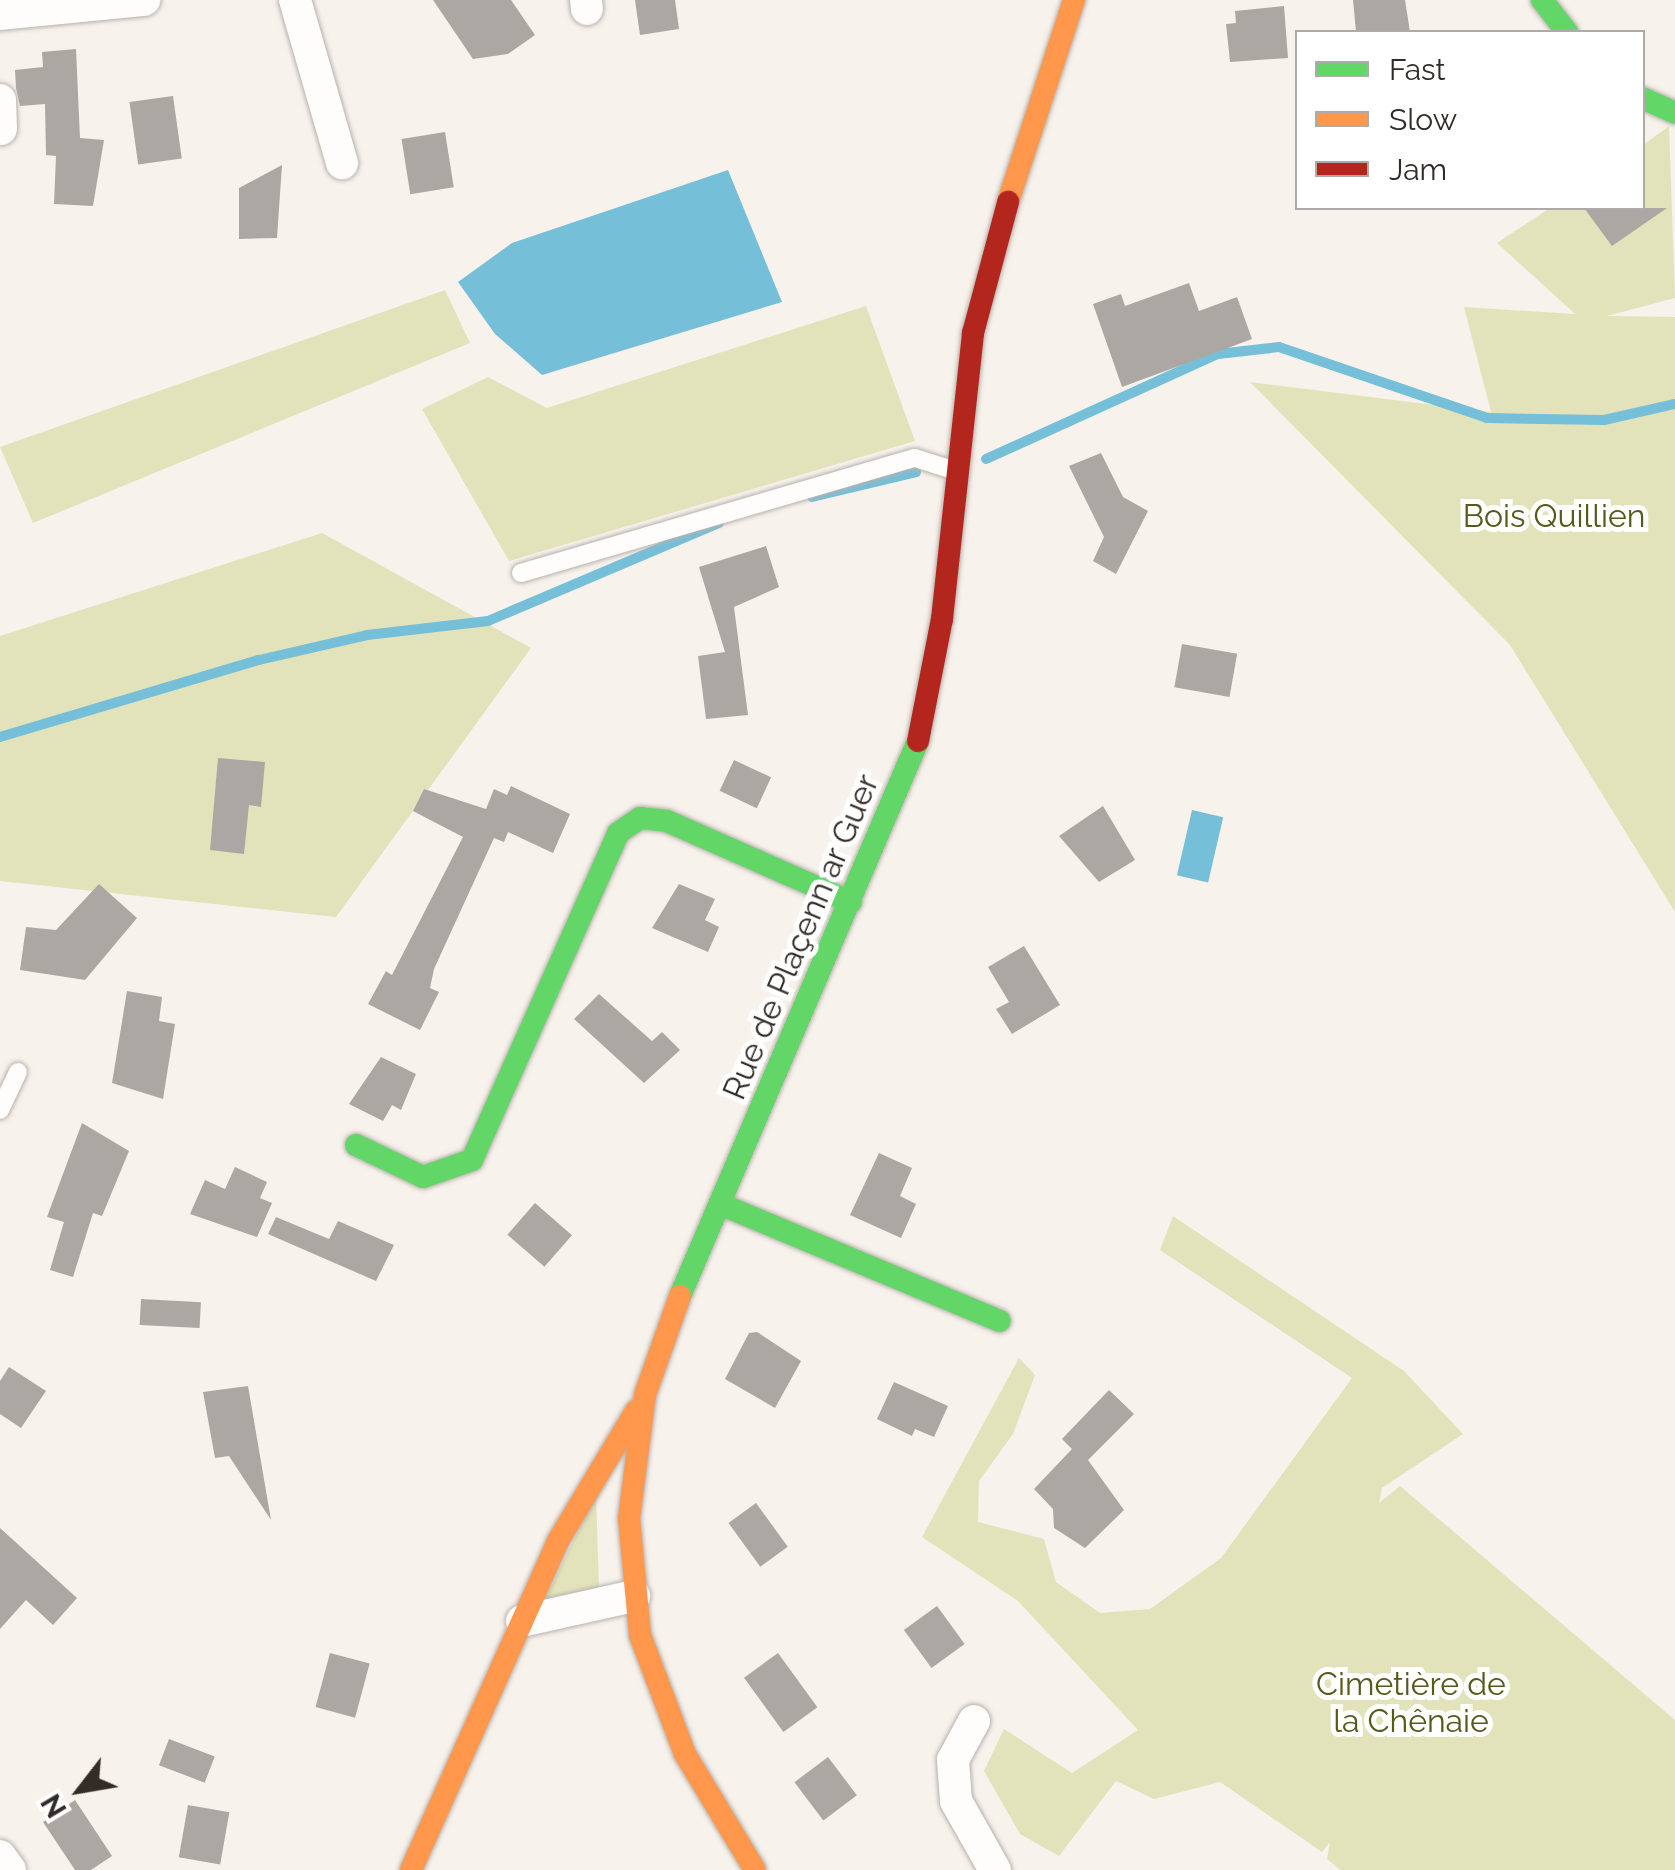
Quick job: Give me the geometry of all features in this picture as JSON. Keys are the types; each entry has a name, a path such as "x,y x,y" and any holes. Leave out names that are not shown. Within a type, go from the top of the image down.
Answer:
{"main road":[{"name":"Rue de Plaçenn ar Guer","path":"755,1870 684,1754 640,1635 629,1518 645,1396 720,1204 916,754 942,619 973,333 1022,148 1074,0"},
{"path":"1542,0 1565,30"},
{"path":"1645,99 1675,113"},
{"path":"356,1146 423,1177 472,1160 618,833 640,818 667,821 852,902"},
{"path":"720,1204 1000,1321"},
{"path":"411,1870 558,1540 645,1396"}],"street":[{"path":"0,14 144,0"},
{"path":"295,0 342,163"},
{"path":"0,100 1,129"},
{"path":"522,1621 634,1596"},
{"path":"974,1721 953,1760 956,1801 995,1870"},
{"path":"0,1856 10,1870"}],"lane":[{"path":"521,573 916,458 956,471"},
{"path":"0,1110 18,1072"}],"green space":[{"name":"Bois Quillien","path":"1669,126 1675,298 1607,316 1675,317 1675,912 1510,645 1250,382 1491,412 1464,307 1575,314 1497,243 1547,210 1645,210 1645,144"},
{"path":"445,290 470,343 33,523 0,447"},
{"path":"866,306 915,441 509,561 422,409 488,377 547,408"},
{"path":"322,533 531,648 336,917 0,881 0,636"},
{"name":"Cimetière de la Chênaie","path":"1173,1216 1404,1371 1463,1434 1382,1488 1379,1503 1400,1486 1675,1720 1675,1870 1340,1870 1327,1859 1330,1842 1322,1852 1220,1782 1154,1799 1116,1781 1059,1856 1020,1834 984,1771 1004,1729 1072,1773 1138,1730 1018,1601 922,1537 1019,1358 1035,1375 1013,1434 979,1481 978,1522 1044,1539 1056,1582 1100,1613 1150,1609 1221,1558 1352,1378 1160,1250"},
{"path":"596,1495 599,1588 543,1603"}],"water":[{"path":"728,170 782,302 542,375 495,334 458,282 512,243"},
{"path":"1192,810 1223,817 1208,882 1177,875"}],"building":[{"path":"433,0 511,0 535,35 508,54 473,59"},
{"path":"635,0 675,0 679,29 640,35"},
{"path":"1353,0 1405,0 1410,30 1356,30"},
{"path":"1284,6 1288,58 1230,62 1226,24 1236,23 1235,11"},
{"path":"76,49 80,138 104,140 93,206 54,204 56,156 46,155 45,104 20,106 16,88 15,70 43,67 42,52"},
{"path":"173,96 182,158 138,165 129,102"},
{"path":"445,132 454,187 410,194 402,139"},
{"path":"282,165 277,238 239,239 239,188"},
{"path":"1667,208 1612,246 1585,210"},
{"path":"1189,283 1199,311 1237,297 1252,339 1122,387 1093,304 1121,294 1125,306"},
{"path":"1101,453 1123,497 1148,511 1116,574 1093,561 1104,537 1069,466"},
{"path":"766,546 779,587 734,607 748,715 706,719 698,656 725,652 699,567"},
{"path":"1182,644 1237,654 1230,697 1174,687"},
{"path":"218,758 265,762 261,807 249,805 244,854 210,850"},
{"path":"734,760 771,777 757,808 720,791"},
{"path":"511,786 570,814 553,853 508,832 504,842 494,838 434,969 430,988 439,992 420,1030 368,1004 386,971 392,975 463,837 413,811 424,789 486,809 494,789 507,795"},
{"path":"1103,806 1135,860 1099,882 1059,836"},
{"path":"99,884 137,918 85,980 20,970 26,927 56,930"},
{"path":"679,884 715,899 705,920 719,927 708,952 652,928"},
{"path":"1024,946 1060,1005 1012,1034 996,1009 1009,1002 988,967"},
{"path":"127,991 162,997 159,1021 175,1024 163,1099 112,1083"},
{"path":"599,994 652,1041 662,1032 680,1050 644,1083 574,1019"},
{"path":"381,1057 416,1074 401,1110 392,1105 383,1121 349,1104"},
{"path":"82,1123 129,1151 102,1216 93,1213 73,1277 50,1270 64,1222 47,1217"},
{"path":"879,1153 912,1168 900,1196 916,1204 901,1238 850,1215"},
{"path":"235,1167 267,1182 260,1198 272,1203 257,1237 190,1214 205,1180 225,1189"},
{"path":"535,1203 572,1235 544,1267 507,1235"},
{"path":"276,1217 329,1239 338,1221 394,1245 376,1281 268,1234"},
{"path":"141,1299 201,1302 200,1328 140,1325"},
{"path":"757,1332 801,1361 775,1408 725,1379 749,1333"},
{"path":"9,1367 46,1391 21,1428 0,1414 0,1381"},
{"path":"894,1382 948,1406 934,1437 915,1429 912,1436 877,1419"},
{"path":"248,1386 271,1520 229,1456 215,1458 203,1392"},
{"path":"1109,1390 1134,1414 1088,1460 1124,1510 1085,1548 1054,1528 1053,1509 1034,1489 1072,1449 1062,1439"},
{"path":"756,1503 788,1547 760,1567 728,1523"},
{"path":"0,1528 77,1598 53,1625 26,1600 0,1629"},
{"path":"937,1606 965,1644 931,1668 904,1630"},
{"path":"330,1653 370,1664 355,1718 316,1707"},
{"path":"778,1653 817,1707 783,1732 744,1678"},
{"path":"169,1739 215,1757 205,1783 159,1765"},
{"path":"828,1757 857,1795 823,1821 794,1782"},
{"path":"75,1800 112,1856 91,1870 75,1870 43,1822"},
{"path":"188,1805 229,1812 220,1864 179,1857"}],"waterway":[{"path":"986,459 1218,354 1279,347 1487,418 1604,420 1675,404"},
{"path":"812,497 916,472"},
{"path":"0,737 259,660 367,635 488,621 719,523"}],"traffic: fast":[{"path":"1542,0 1565,30"},
{"path":"1645,99 1675,113"},
{"path":"680,1296 918,741"},
{"path":"356,1145 423,1177 472,1160 618,833 640,818 667,821 851,902"},
{"path":"720,1204 1000,1321"}],"traffic: slow":[{"path":"1008,202 1074,0"},
{"path":"680,1296 645,1395 629,1518 640,1635 685,1754 755,1870"},
{"path":"411,1870 558,1541 636,1411"}],"traffic: jam":[{"path":"918,741 942,619 973,333 1008,202"}]}
